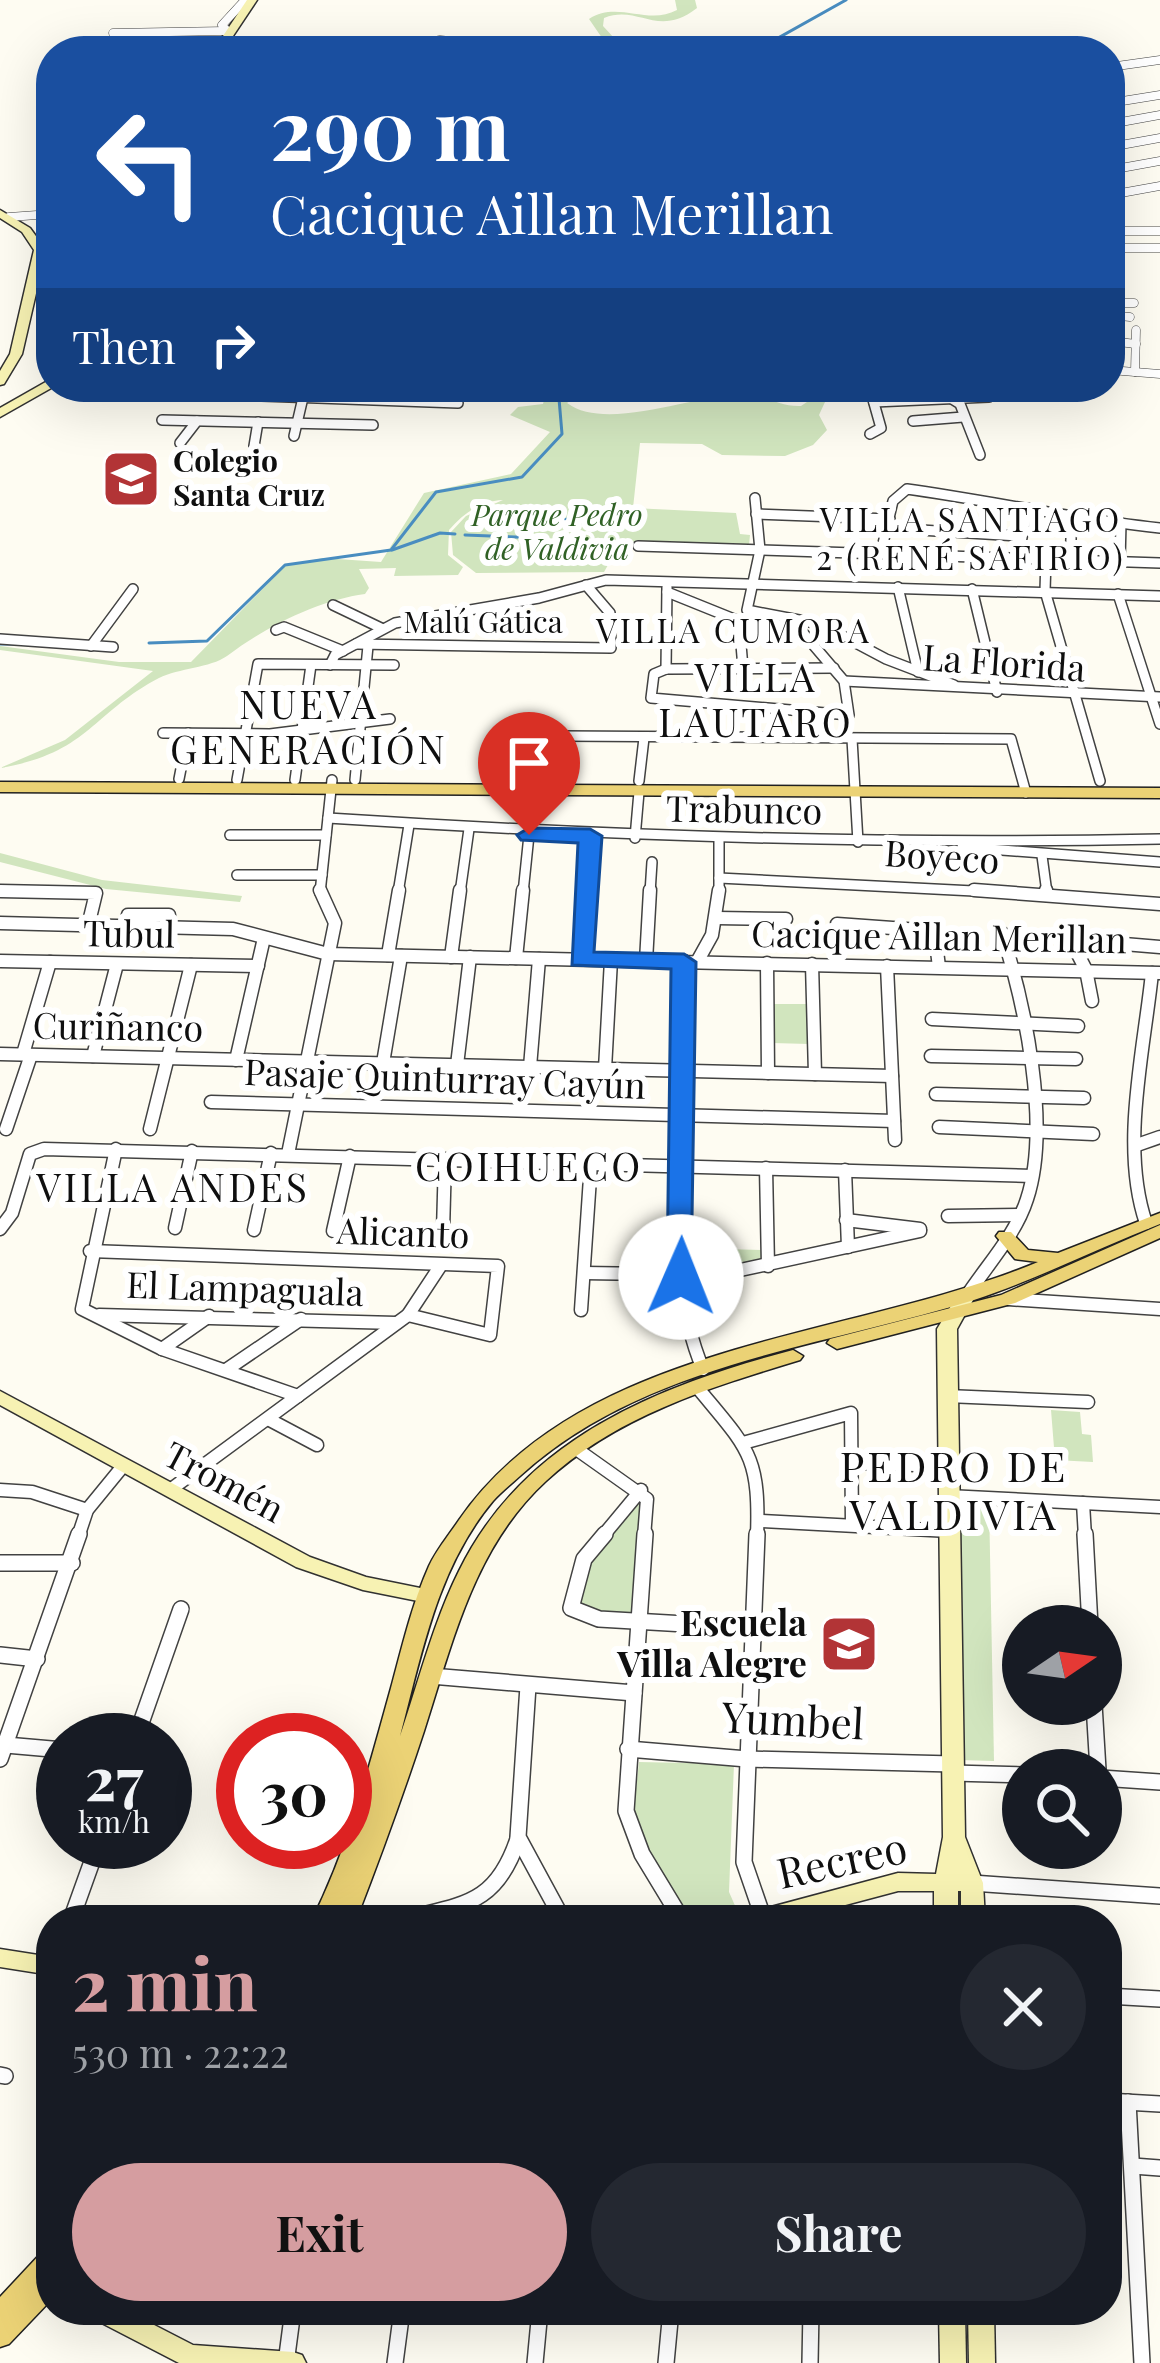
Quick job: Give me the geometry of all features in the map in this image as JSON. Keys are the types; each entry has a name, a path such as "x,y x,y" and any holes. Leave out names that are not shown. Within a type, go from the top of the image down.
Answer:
{"main road":[{"path":"0,778 639,786"},
{"path":"1024,787 1160,781"},
{"path":"0,787 1024,787 1160,793"},
{"path":"331,1905 348,1867 428,1596 468,1519 524,1460 603,1408 968,1295 1070,1255 1156,1229"},
{"path":"349,1905 446,1619 470,1566 513,1503 575,1448 700,1378 1008,1299 1156,1229"},
{"path":"1005,1236 1029,1257 1070,1255"},
{"path":"428,1596 442,1593 470,1566"},
{"path":"0,2314 36,2276"},
{"path":"0,2336 36,2299"}],"street":[{"path":"238,36 246,31 257,1"},
{"path":"232,36 257,1"},
{"path":"112,33 146,36"},
{"path":"1125,65 1160,60"},
{"path":"1125,100 1160,94"},
{"path":"1125,121 1160,115"},
{"path":"1126,145 1160,138"},
{"path":"1125,167 1160,161"},
{"path":"1125,192 1160,186"},
{"path":"4,215 36,214"},
{"path":"4,215 36,245"},
{"path":"1125,231 1160,231"},
{"path":"1125,248 1158,248 1160,262"},
{"path":"0,381 16,354 36,280"},
{"path":"1125,303 1134,303"},
{"path":"1125,316 1130,317"},
{"path":"1135,371 1136,330"},
{"path":"1125,343 1136,344"},
{"path":"1125,371 1160,374"},
{"path":"0,401 36,381"},
{"path":"0,413 36,392"},
{"path":"294,436 301,402"},
{"path":"444,402 458,403"},
{"path":"870,434 880,428 874,402"},
{"path":"956,402 980,455"},
{"path":"913,421 963,417"},
{"path":"162,420 373,425"},
{"path":"180,442 197,421"},
{"path":"254,446 258,422"},
{"path":"881,552 898,491 921,489 1072,518 1160,528"},
{"path":"754,498 760,550 747,610 820,624 954,685"},
{"path":"1018,557 1028,508"},
{"path":"756,514 1020,536"},
{"path":"1070,560 1072,518"},
{"path":"1120,524 1120,562"},
{"path":"638,546 1160,563"},
{"path":"1046,558 1045,591 1100,781"},
{"path":"330,665 343,651 381,628 586,585 754,582 1160,596"},
{"name":"Malú Gática","path":"355,643 611,648 610,613 586,585"},
{"path":"668,586 739,621 743,668"},
{"path":"666,670 668,586"},
{"path":"898,587 918,672"},
{"path":"91,646 133,589"},
{"path":"972,589 998,692"},
{"path":"1118,594 1156,697 1160,724"},
{"path":"333,605 381,628"},
{"path":"793,621 834,668 844,681 849,715 657,700 648,694 654,674 666,670 834,668"},
{"path":"275,629 284,627 343,651"},
{"path":"0,639 113,647"},
{"path":"355,780 368,646"},
{"path":"237,780 258,664 394,665"},
{"path":"295,780 311,665"},
{"name":"La Florida","path":"844,681 954,685 1076,698 1156,697"},
{"path":"163,733 245,735 390,718"},
{"path":"179,779 188,733"},
{"path":"562,736 1011,739 1024,787"},
{"path":"635,838 644,738"},
{"path":"852,739 858,842"},
{"path":"288,1154 335,918 320,898 332,785"},
{"name":"Trabunco","path":"328,818 529,835 635,838 937,844 1160,839"},
{"path":"383,1064 409,825"},
{"path":"451,957 469,829"},
{"path":"230,835 326,835"},
{"path":"516,958 529,835"},
{"path":"581,959 590,836"},
{"path":"719,838 717,918 711,946 690,962 682,1071 681,1277 700,1378 743,1443 759,1479 744,1862 756,1905"},
{"path":"937,844 1160,862"},
{"path":"1042,856 1047,895"},
{"path":"646,961 652,862"},
{"path":"236,874 322,875"},
{"name":"Boyeco","path":"719,878 1160,904"},
{"path":"0,891 96,893 88,926"},
{"path":"717,918 786,919"},
{"name":"Cacique Aillan Merillan","path":"0,923 233,929 328,954 1156,973"},
{"path":"837,924 934,928 939,967"},
{"path":"1066,931 1086,970 1092,1001"},
{"path":"946,1905 954,1837 947,1330 1019,1215 1032,1176 1023,1023 1016,968 1002,933"},
{"path":"236,1060 264,938"},
{"path":"1124,944 1160,947"},
{"path":"457,1065 470,957"},
{"path":"530,1067 538,958"},
{"path":"604,1069 611,960"},
{"name":"Tubul","path":"0,961 257,966"},
{"path":"6,1129 50,962"},
{"path":"767,963 768,1073"},
{"path":"93,1056 117,964"},
{"path":"812,964 815,1074"},
{"path":"150,1129 191,965"},
{"path":"887,966 895,1140"},
{"path":"1156,973 1137,1145 1136,1202 1156,1229"},
{"path":"932,1019 1078,1025"},
{"name":"Curiñanco","path":"0,1054 892,1076"},
{"path":"931,1056 1076,1059"},
{"path":"1144,1085 1160,1079"},
{"path":"936,1094 1084,1097"},
{"name":"Pasaje Quinturray Cayún","path":"211,1102 895,1121"},
{"path":"939,1127 1093,1134"},
{"path":"1137,1145 1160,1137"},
{"path":"0,1229 12,1213 33,1152 116,1149 1032,1176"},
{"path":"116,1149 80,1302 90,1315 162,1349 298,1396"},
{"path":"175,1228 192,1151"},
{"path":"254,1230 271,1154"},
{"path":"333,1231 350,1156"},
{"path":"443,1232 445,1159"},
{"path":"581,1310 591,1163"},
{"path":"766,1168 768,1266"},
{"path":"845,1170 848,1247"},
{"path":"948,1216 1019,1215"},
{"path":"584,1273 681,1277 768,1266 920,1231 919,1225 846,1220"},
{"name":"Alicanto","path":"90,1251 498,1266"},
{"path":"170,1490 403,1319 440,1265"},
{"name":"El Lampaguala","path":"90,1315 403,1319 490,1335 498,1266"},
{"path":"1008,1299 1160,1309"},
{"path":"162,1349 210,1316"},
{"path":"226,1370 302,1318"},
{"name":"Tromén","path":"0,1396 322,1570 428,1596"},
{"path":"947,1396 1088,1402"},
{"path":"743,1443 851,1413 852,1526"},
{"path":"268,1419 317,1445"},
{"path":"575,1448 641,1490 648,1517 626,1811 631,1831 673,1905"},
{"path":"851,1463 947,1466"},
{"path":"36,1751 3,1752 87,1510 123,1466"},
{"path":"0,1490 32,1492 87,1510"},
{"path":"641,1490 584,1559 569,1600 578,1615 754,1628"},
{"path":"948,1496 1160,1507"},
{"path":"1083,1503 1089,1605"},
{"path":"760,1521 949,1531"},
{"path":"0,1563 72,1563"},
{"path":"144,1713 181,1609"},
{"path":"0,1655 37,1659"},
{"path":"430,1676 634,1693"},
{"path":"453,1905 490,1894 509,1873 518,1838 528,1686"},
{"name":"Yumbel","path":"628,1749 1002,1773"},
{"path":"1122,1779 1160,1782"},
{"path":"954,1837 972,1883 973,1905"},
{"path":"518,1838 555,1905"},
{"path":"76,1905 89,1869"},
{"name":"Recreo","path":"812,1905 898,1882 1160,1895"},
{"path":"0,1958 36,1964"},
{"path":"1122,1997 1160,1999"},
{"path":"1122,2102 1160,2104"},
{"path":"1128,2102 1142,2363"},
{"path":"1132,2166 1160,2168"},
{"path":"127,2325 189,2360 289,2363 292,2325"},
{"path":"395,2363 400,2325"},
{"path":"535,2363 539,2325"},
{"path":"666,2363 670,2325"},
{"path":"810,2363 811,2325"},
{"path":"952,2325 953,2363"},
{"path":"981,2325 982,2363"}],"green space":[{"path":"675,0 695,0 697,8 671,21 628,15 604,18 603,26 612,36 601,36 589,19 610,12 655,15 677,10"},
{"name":"Parque Pedro de Valdivia","path":"568,402 584,411 605,414 688,402 801,406 825,402 819,415 827,430 813,445 785,456 722,455 702,444 640,443 633,508 736,513 740,534 750,535 749,545 620,544 604,572 476,573 453,555 451,532 466,516 503,500 480,505 467,513 449,530 448,555 463,567 458,575 394,576 396,568 359,569 369,588 365,594 312,608 220,660 159,678 53,753 0,768 65,740 153,671 0,650 0,646 119,662 191,662 285,566 323,558 381,562 424,493 511,474 550,432 510,415 518,407"},
{"path":"0,853 102,880 242,896 240,902 106,889 0,862"},
{"path":"772,1004 808,1004 809,1044 772,1043"},
{"path":"686,1248 762,1250 762,1264 686,1273"},
{"path":"1051,1410 1080,1412 1082,1434 1091,1435 1093,1462 1055,1460"},
{"path":"955,1500 989,1502 994,1761 959,1760"},
{"path":"634,1502 643,1502 634,1615 581,1610 574,1604 586,1568"},
{"path":"639,1762 734,1764 729,1892 735,1905 676,1905 632,1825"}],"waterway":[{"path":"782,36 846,0"},
{"path":"149,643 207,641 285,565 391,550 436,492 522,477 562,434 559,402"},
{"path":"518,535 595,510"},
{"path":"392,550 440,533 455,534"},
{"path":"465,535 544,538"},
{"path":"0,644 15,644"}],"place":[{"name":"Colegio Santa Cruz","path":"131,479"},
{"name":"Escuela Villa Alegre","path":"849,1644"}],"district":[{"name":"VILLA SANTIAGO 2 (RENÉ SAFIRIO)","path":"971,539"},
{"name":"VILLA CUMORA","path":"734,631"},
{"name":"VILLA LAUTARO","path":"756,700"},
{"name":"NUEVA GENERACIÓN","path":"309,728"},
{"name":"COIHUECO","path":"529,1167"},
{"name":"VILLA ANDES","path":"173,1188"},
{"name":"PEDRO DE VALDIVIA","path":"954,1491"}],"route":[{"path":"529,835 590,836 581,959 684,962 681,1277"}]}
